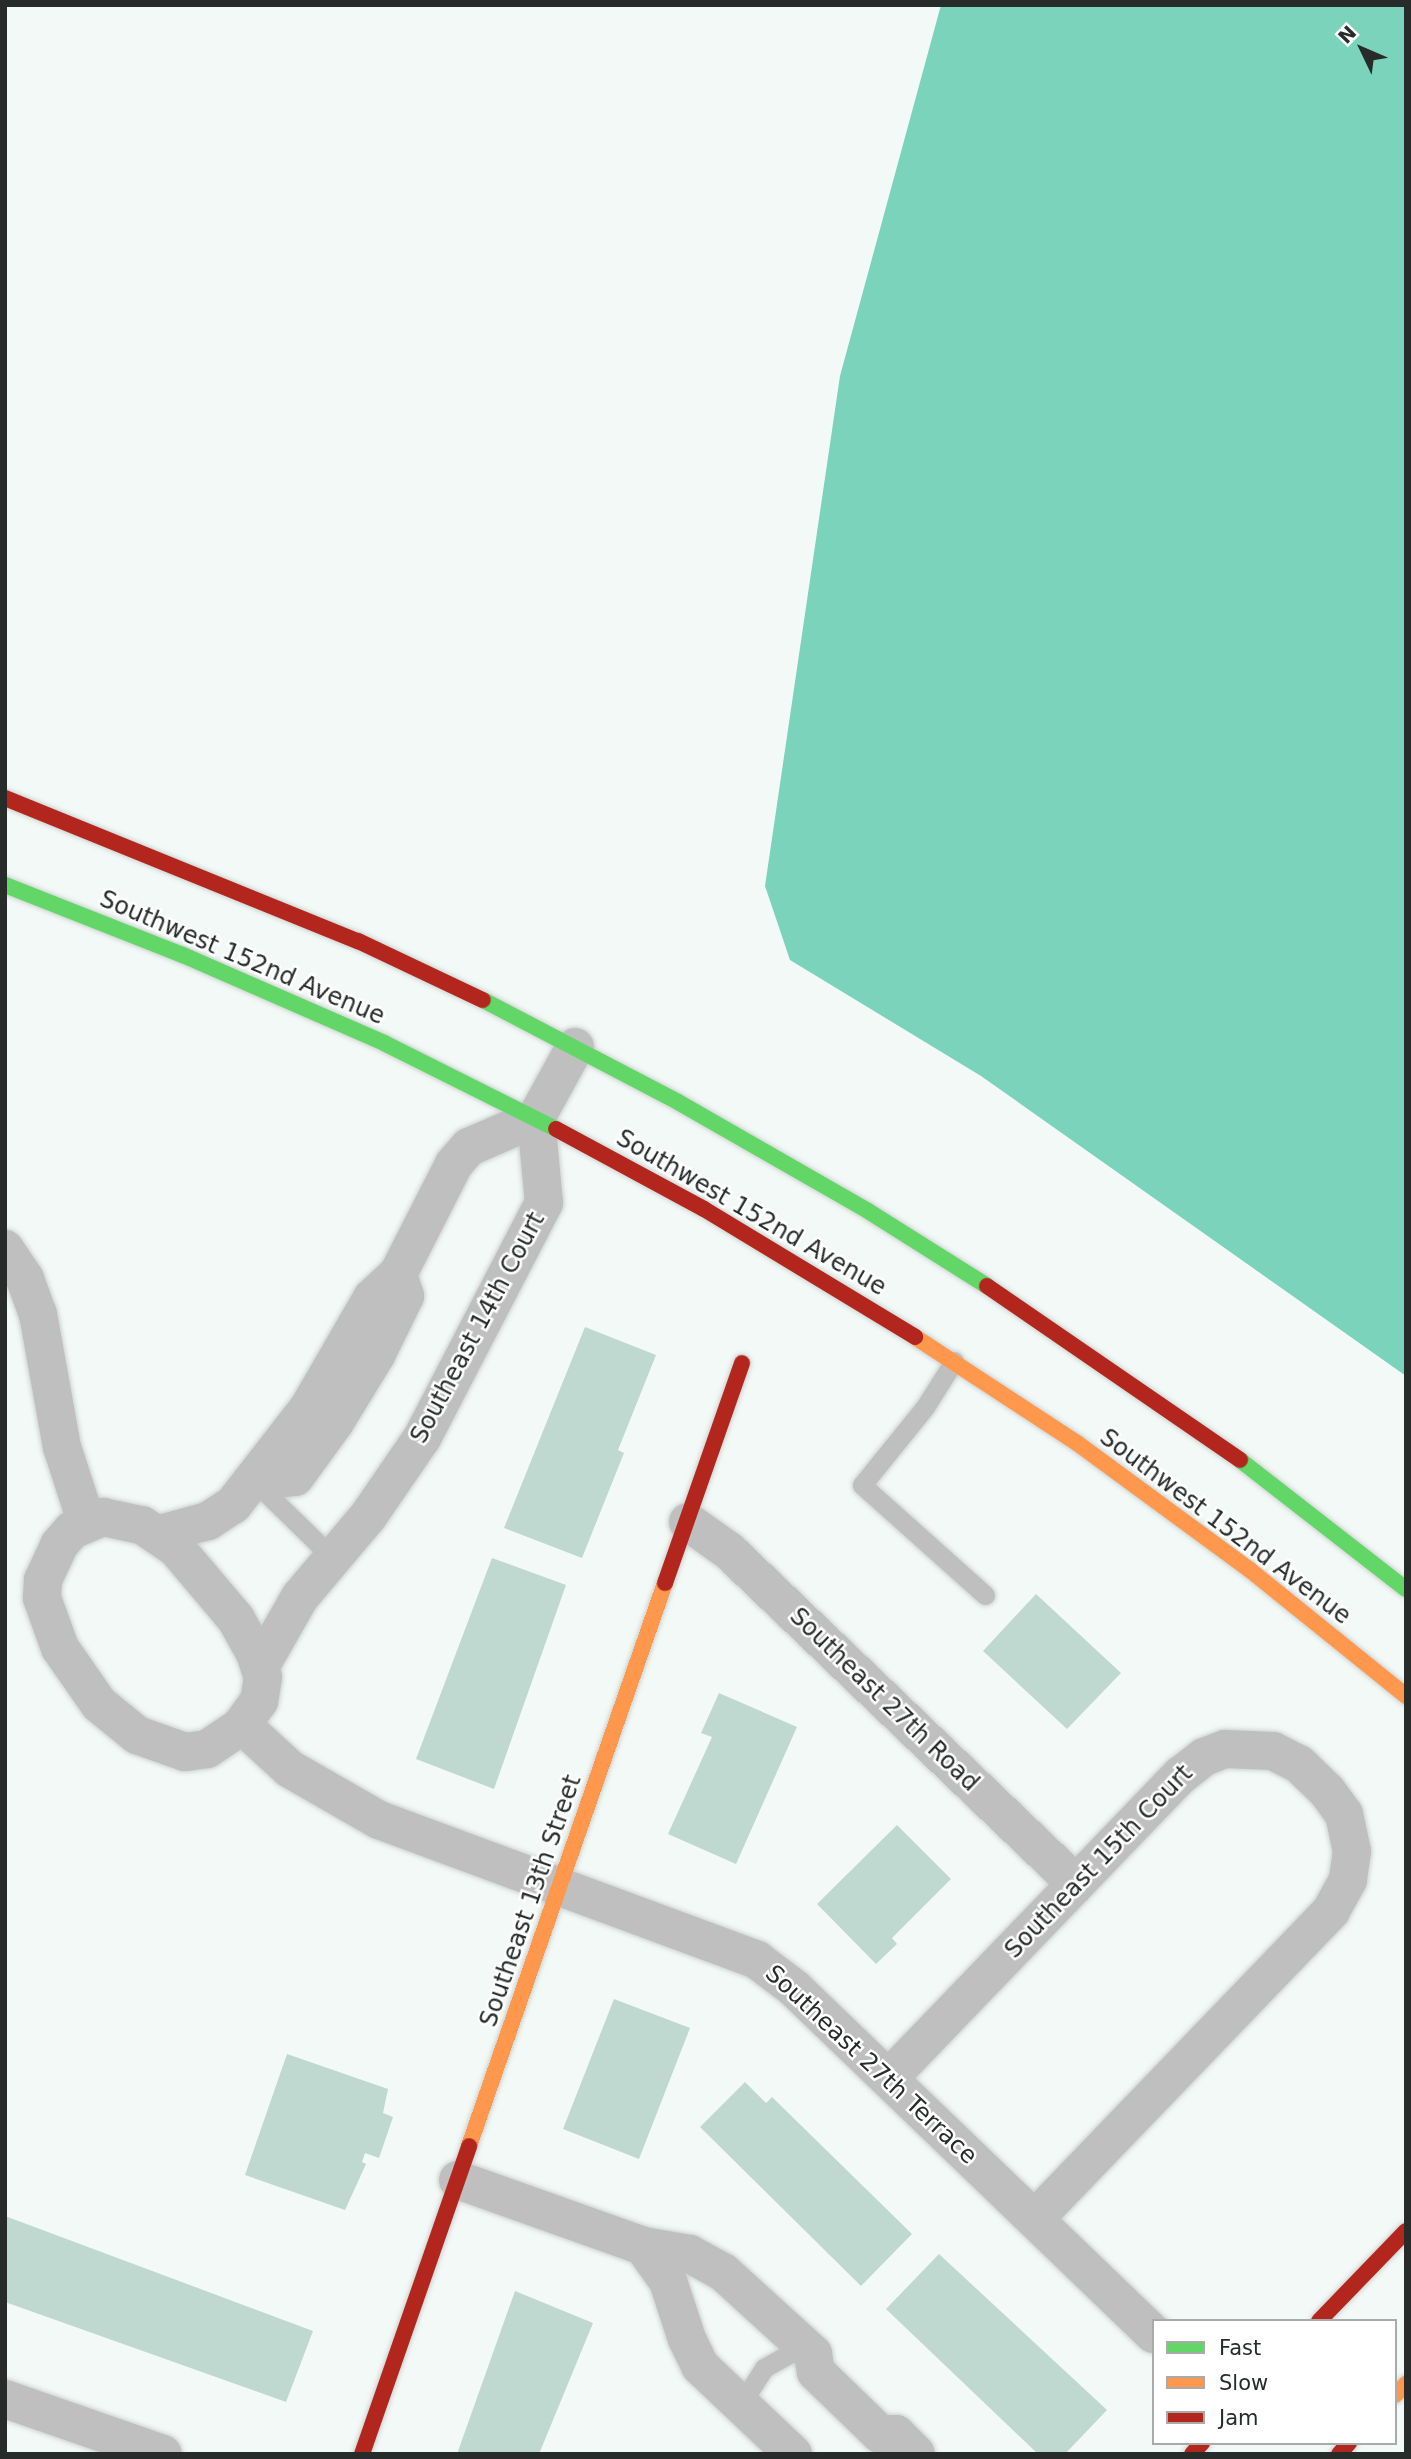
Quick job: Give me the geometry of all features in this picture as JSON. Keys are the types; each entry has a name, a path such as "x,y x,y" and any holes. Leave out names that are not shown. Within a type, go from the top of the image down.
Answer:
{"street":[{"path":"5,798 291,912 575,1047 808,1176 1032,1314 1221,1446 1406,1590"},
{"name":"Southwest 152nd Avenue","path":"5,885 296,1003 536,1118 704,1209 954,1361 1189,1525 1406,1696"},
{"path":"160,1534 224,1513 254,1482 314,1398 372,1298 398,1274 454,1164 469,1147 536,1118 575,1047"},
{"name":"Southeast 14th Court","path":"260,1667 300,1597 333,1558 422,1438 544,1203 536,1118"},
{"path":"5,1249 25,1279 38,1314 62,1447 86,1521"},
{"name":"Southeast 13th Street","path":"362,2454 742,1363"},
{"path":"123,1518 160,1534 236,1619 260,1667 259,1701 242,1725 207,1749 185,1752 160,1746 117,1721 84,1686 51,1629 41,1589 59,1545 86,1521 123,1518"},
{"name":"Southeast 27th Road","path":"688,1522 729,1551 1076,1884"},
{"name":"Southeast 27th Terrace","path":"242,1725 290,1769 348,1805 428,1841 708,1938 757,1960 889,2078 1152,2332"},
{"name":"Southeast 15th Court","path":"889,2078 1181,1774 1225,1749 1264,1749 1296,1762 1336,1800 1351,1837 1351,1869 1331,1910 1035,2219"},
{"path":"458,2180 643,2246 690,2255 723,2272 809,2349 816,2372 880,2434 906,2444"},
{"path":"1321,2319 1406,2231"},
{"path":"643,2246 668,2280 693,2356 793,2454"},
{"path":"5,2399 163,2454"}],"lane":[{"path":"954,1361 925,1407 862,1485 985,1595"},
{"path":"254,1482 333,1558"},
{"path":"741,2404 764,2368 809,2349"}],"shaded area":[{"path":"941,5 1406,5 1406,1376 981,1076 790,960 765,886 840,376"}],"building":[{"path":"585,1327 656,1355 618,1450 624,1453 582,1558 504,1528"},
{"path":"492,1558 566,1585 494,1789 416,1759"},
{"path":"1036,1594 1121,1673 1067,1729 983,1651"},
{"path":"719,1693 797,1727 736,1864 668,1834 712,1737 701,1733"},
{"path":"897,1825 951,1879 892,1938 897,1944 876,1964 817,1904"},
{"path":"614,1999 690,2028 639,2159 563,2129"},
{"path":"287,2054 388,2089 383,2113 393,2117 379,2158 365,2153 362,2162 366,2164 345,2210 245,2175"},
{"path":"745,2082 766,2103 772,2097 912,2234 861,2286 700,2127"},
{"path":"5,2216 313,2331 286,2402 5,2302"},
{"path":"939,2254 1107,2410 1065,2454 1038,2454 886,2309"},
{"path":"515,2291 593,2323 539,2454 457,2454"}],"traffic: fast":[{"path":"5,885 183,955 384,1043 556,1129"},
{"path":"483,1000 678,1102 868,1211 987,1286"},
{"path":"1240,1460 1406,1589"}],"traffic: slow":[{"path":"915,1337 1077,1443 1250,1570 1406,1696"},
{"path":"469,2146 665,1583"},
{"path":"1397,2393 1406,2384"}],"traffic: jam":[{"path":"5,798 358,941 483,1000"},
{"path":"556,1129 704,1209 915,1337"},
{"path":"987,1286 1240,1460"},
{"path":"665,1583 742,1363"},
{"path":"362,2454 469,2146"},
{"path":"1321,2319 1406,2231"},
{"path":"1192,2454 1200,2445"},
{"path":"1339,2454 1347,2445"}]}
